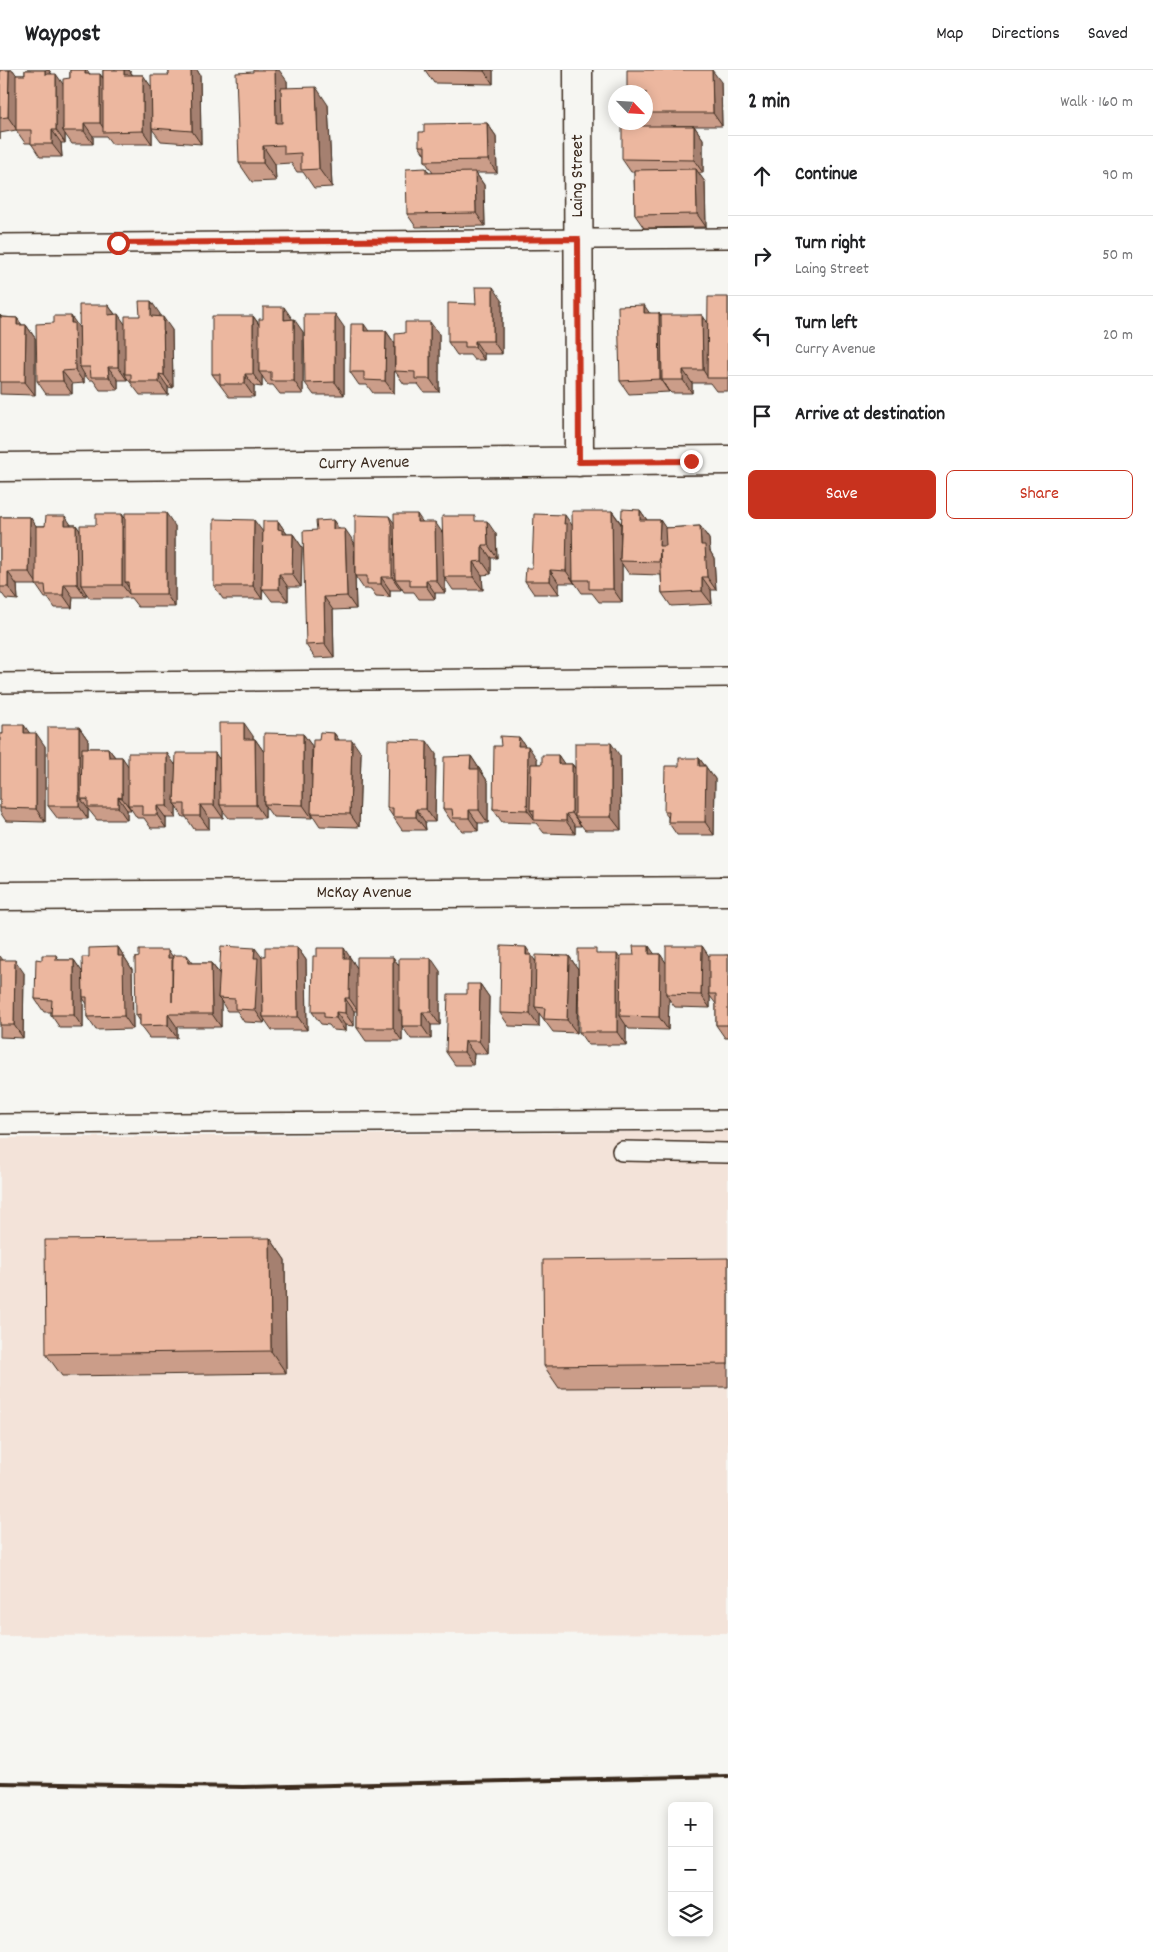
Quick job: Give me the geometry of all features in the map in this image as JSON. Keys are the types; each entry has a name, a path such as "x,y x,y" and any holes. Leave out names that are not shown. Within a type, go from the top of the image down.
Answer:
{"street":[{"name":"Laing Street","path":"578,70 579,462"},
{"name":"Curry Avenue","path":"0,467 728,460"},
{"name":"McKay Avenue","path":"0,896 728,890"}],"lane":[{"path":"0,244 728,238"},
{"path":"0,683 728,678"},
{"path":"0,1124 728,1120"},
{"path":"622,1151 728,1153"}],"shaded area":[{"path":"728,1131 728,1633 0,1636 0,1138"}],"building":[{"path":"0,70 9,70 8,117 0,118"},
{"path":"25,70 45,70 45,74 56,74 56,130 52,130 52,144 31,144 31,130 16,130 16,75 25,75"},
{"path":"70,70 85,70 85,74 100,74 100,123 84,123 84,131 63,131 63,79 70,78"},
{"path":"103,70 124,70 124,75 143,75 143,131 103,132"},
{"path":"169,70 191,70 192,131 152,128 151,75 169,75"},
{"path":"253,70 275,70 276,123 282,123 281,88 316,87 319,169 301,170 301,153 284,154 284,145 263,146 263,163 239,163 236,73 253,72"},
{"path":"428,70 484,70 484,71"},
{"path":"627,70 712,70 713,113 653,113 653,85 627,85"},
{"path":"487,123 488,160 425,161 425,146 419,146 419,132 424,132 424,124"},
{"path":"653,126 694,126 694,160 622,159 622,130 653,130"},
{"path":"426,168 426,173 475,172 476,213 407,214 406,169"},
{"path":"696,169 697,214 635,215 634,170"},
{"path":"475,287 493,287 493,341 475,341 475,347 465,347 465,342 448,342 448,303 476,304"},
{"path":"708,297 728,297 728,378 707,378"},
{"path":"139,301 151,301 151,316 163,317 164,375 159,374 159,382 131,382 131,374 125,374 125,316 140,316"},
{"path":"79,305 108,305 108,315 118,314 118,367 108,367 109,377 91,377 90,367 80,367"},
{"path":"644,305 644,313 659,313 660,379 620,381 618,306"},
{"path":"263,307 284,307 284,320 294,319 294,381 271,381 271,372 259,372 259,319 263,319"},
{"path":"304,314 335,314 335,382 305,383"},
{"path":"661,315 702,315 703,370 683,370 683,380 662,380"},
{"path":"54,316 71,316 71,323 74,323 75,370 62,371 63,381 37,381 36,324 54,323"},
{"path":"212,316 253,316 253,374 245,374 245,384 220,384 220,374 212,374"},
{"path":"0,317 17,318 17,325 26,325 25,382 0,382"},
{"path":"405,322 430,322 430,379 415,379 415,372 395,371 395,334 405,333"},
{"path":"351,324 364,324 364,331 386,331 385,381 364,380 364,372 350,372"},
{"path":"622,509 640,510 640,520 660,520 659,546 666,546 665,528 700,526 701,545 705,545 707,577 702,577 702,591 662,593 660,549 659,562 620,561"},
{"path":"572,511 612,511 613,589 589,589 589,580 573,580"},
{"path":"125,513 166,513 166,594 129,594 128,582 125,582"},
{"path":"96,514 122,514 122,585 81,585 80,525 96,525"},
{"path":"394,514 417,514 417,522 435,522 436,580 426,580 426,586 410,586 410,579 395,579"},
{"path":"534,514 565,515 564,524 567,524 566,571 550,570 550,581 525,581 526,568 532,568"},
{"path":"355,515 389,516 392,526 392,577 381,577 381,584 367,584 367,576 355,576"},
{"path":"46,516 65,516 65,525 76,525 77,584 64,584 63,595 46,595 45,585 36,585 36,526 45,526"},
{"path":"442,516 475,516 475,521 487,521 488,545 482,545 482,561 473,562 473,577 444,577"},
{"path":"0,517 30,517 29,572 8,572 8,587 0,587"},
{"path":"214,519 254,520 253,586 214,586"},
{"path":"333,520 333,529 345,529 347,596 324,597 325,644 306,645 303,531 317,530 316,521"},
{"path":"263,521 278,521 278,529 282,530 282,534 293,534 292,574 279,574 279,589 262,589"},
{"path":"219,723 244,723 244,739 255,739 256,805 220,805"},
{"path":"3,725 24,725 24,733 36,733 36,809 0,808 0,734 3,734"},
{"path":"48,727 79,727 79,806 48,806"},
{"path":"320,732 334,733 334,740 352,740 350,814 311,813 313,740 319,740"},
{"path":"264,733 303,734 303,805 264,804"},
{"path":"500,736 519,737 518,746 528,746 527,810 493,809 494,746 501,746"},
{"path":"388,740 427,741 426,809 416,809 416,817 393,817 393,808 387,808"},
{"path":"575,743 611,743 611,817 575,817"},
{"path":"82,748 108,748 109,757 122,757 122,798 118,797 118,807 88,807 88,799 81,799"},
{"path":"128,753 167,753 167,806 157,806 157,815 142,815 142,805 128,805"},
{"path":"176,753 215,753 214,805 200,805 200,816 185,816 185,804 174,804"},
{"path":"542,755 558,755 558,764 572,764 572,813 566,814 566,821 534,820 534,810 530,810 531,764 542,764"},
{"path":"471,756 470,769 479,769 479,810 469,810 469,818 453,818 452,809 443,809 444,757"},
{"path":"679,758 699,758 699,766 706,766 705,822 668,822 669,812 664,812 665,766 679,766"},
{"path":"221,946 255,948 254,958 258,958 255,1010 235,1009 235,999 218,998"},
{"path":"501,946 526,947 526,955 531,955 530,1014 500,1013"},
{"path":"633,946 649,946 649,954 660,954 659,1017 620,1016 621,955 634,955"},
{"path":"666,946 702,946 701,995 666,994"},
{"path":"118,947 118,956 123,956 124,1016 87,1017 87,997 83,997 82,957 89,957 89,948"},
{"path":"265,947 297,947 298,1017 263,1017 262,956 265,956"},
{"path":"317,948 344,948 344,958 350,958 349,998 345,998 345,1013 336,1012 336,1018 324,1017 324,1012 312,1012 313,956 317,956"},
{"path":"578,949 596,949 596,954 617,954 617,1032 579,1032"},
{"path":"139,950 168,950 168,958 172,958 172,1002 173,955 187,955 188,963 211,963 212,1014 168,1014 168,1025 140,1026 140,1014 136,1015 135,958 139,957"},
{"path":"42,955 56,955 56,960 74,960 74,1015 51,1015 52,1000 35,999 36,959 42,960"},
{"path":"536,955 569,956 567,1020 544,1019 545,1008 535,1007"},
{"path":"709,955 728,955 728,1025 716,1025 716,994 709,994"},
{"path":"357,957 393,957 393,1028 357,1028"},
{"path":"399,958 431,958 431,1012 422,1012 422,1026 402,1026 402,1011 399,1011"},
{"path":"0,960 15,960 14,1025 0,1025"},
{"path":"467,984 480,984 479,1041 465,1041 464,1052 446,1052 448,994 467,994"},
{"path":"270,1238 271,1351 46,1354 45,1240"},
{"path":"728,1258 728,1364 544,1366 543,1260"}],"railway":[{"path":"0,1783 243,1787 728,1776"}],"route":[{"path":"118,243 578,239 579,462 691,461"}]}
